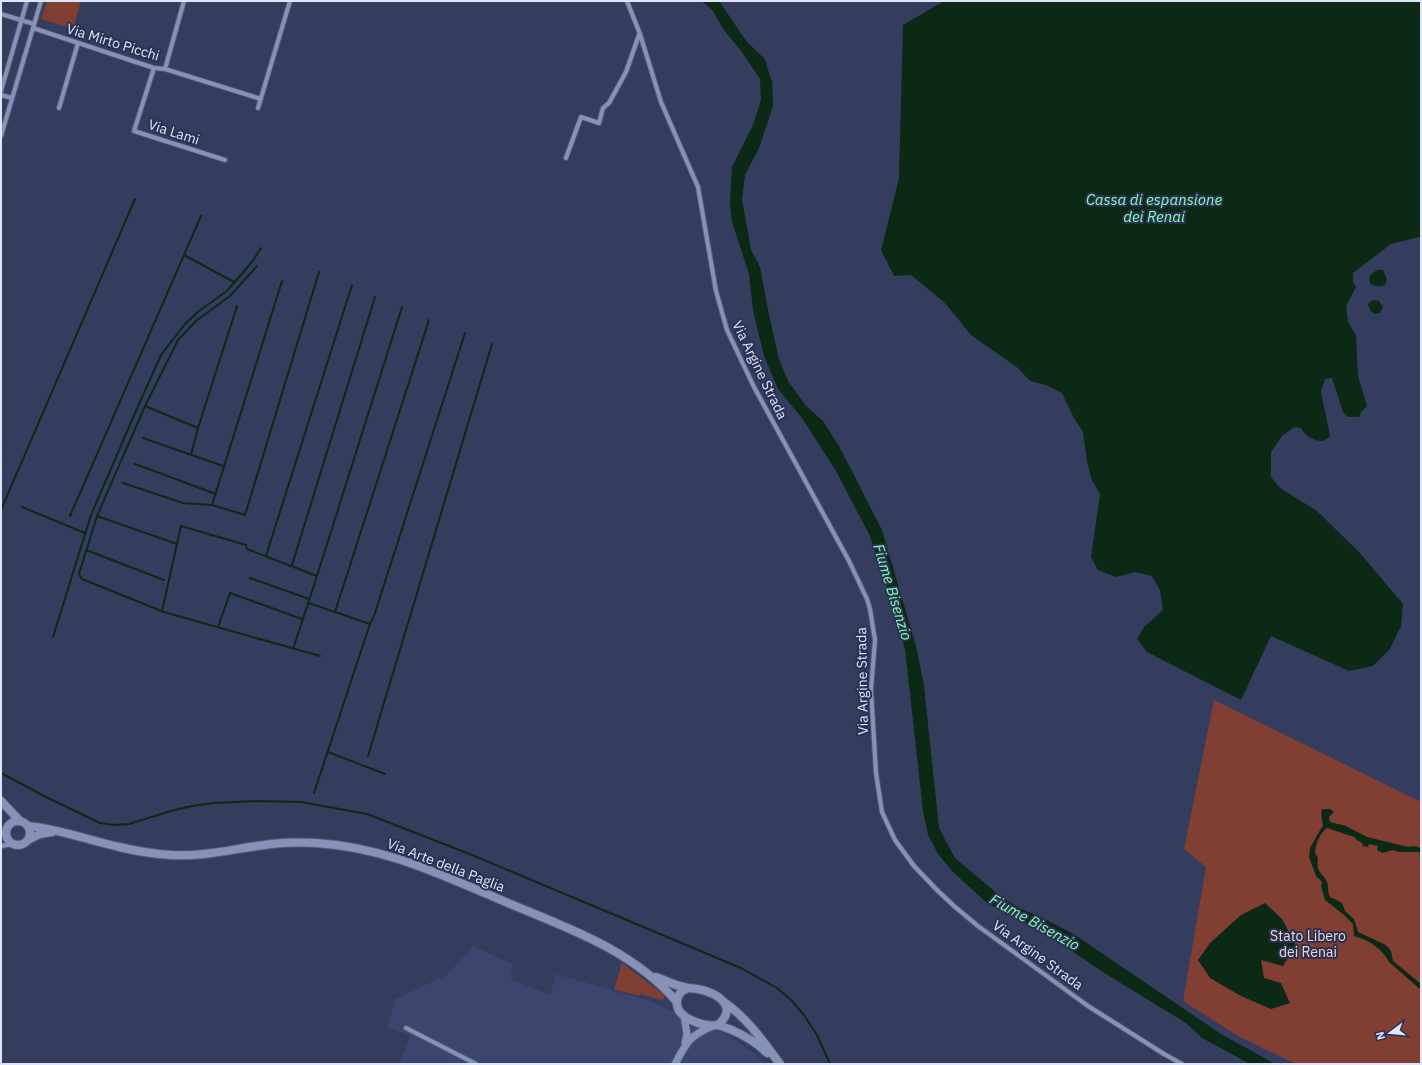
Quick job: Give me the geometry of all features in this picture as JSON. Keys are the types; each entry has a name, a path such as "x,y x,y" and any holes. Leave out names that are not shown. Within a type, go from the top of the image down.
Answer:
{"main road":[{"path":"2,802 20,821 28,826 30,834 28,840"},
{"path":"2,802 8,838 13,844 21,845 40,834 57,831"},
{"path":"6,830 16,821 20,821"},
{"name":"Via Arte della Paglia","path":"28,826 57,831 142,852 173,855 210,854 264,844 298,842 338,845 372,850 400,858 582,934 613,950 661,980 688,988 702,989 711,993 736,1011 760,1037 779,1064"},
{"name":"Via Arte della Paglia","path":"646,972 670,993 677,1002 677,1006 684,1016 703,1024 716,1025 731,1029 752,1039 779,1064"},
{"path":"677,1002 678,995 688,988"},
{"path":"716,1025 726,1016 727,1010 724,1002"}],"street":[{"path":"1,91 27,1"},
{"path":"1,136 41,1"},
{"name":"Via Mirto Picchi","path":"1,14 22,20 33,26 78,43 154,68 165,69 184,1"},
{"path":"258,108 290,1"},
{"name":"Via Argine Strada","path":"627,1 640,34 661,102 698,187 716,291 723,320 729,336 754,387 850,561 867,599 875,640 871,690 876,773 882,812 895,840 914,866 954,906 978,926 1088,1006 1182,1064"},
{"path":"566,158 581,117 599,123 603,108 609,103 626,72 640,34"},
{"path":"58,108 78,43"},
{"name":"Via Lami","path":"154,68 134,131 225,160"},
{"path":"165,69 260,99"},
{"path":"1,94 12,98"},
{"path":"1,846 13,844"},
{"path":"684,1016 687,1034 685,1046"},
{"path":"675,1064 692,1037 716,1025"},
{"path":"406,1028 476,1064"}],"shaded area":[{"path":"473,946 512,964 511,979 550,995 556,974 647,1000 725,1034 754,1053 765,1064 400,1064 410,1035 388,1028 395,999 447,975"}],"green space":[{"path":"47,1 81,1 73,29 41,19"},
{"name":"Stato Libero dei Renai","path":"1214,700 1421,802 1421,1064 1296,1064 1238,1036 1183,1001 1206,867 1184,849"},
{"path":"622,963 664,995 664,998 662,1000 640,994 639,996 614,989"}],"water":[{"name":"Fiume Bisenzio","path":"702,1 719,1 747,42 764,58 772,81 773,106 759,148 745,175 742,199 751,250 760,267 779,359 788,381 806,406 823,421 839,446 882,530 916,646 924,686 939,828 955,858 1000,896 1019,908 1043,918 1075,935 1221,1034 1275,1064 1250,1064 1202,1038 1186,1023 1106,974 1054,939 987,903 953,872 938,854 928,835 923,811 905,649 870,536 836,471 802,418 778,389 764,356 753,310 749,274 732,222 730,204 732,167 753,125 761,100 760,79 742,52 723,29 713,11"},
{"name":"Cassa di espansione dei Renai","path":"944,1 1421,1 1421,238 1419,237 1391,244 1353,273 1353,282 1356,287 1346,306 1348,321 1356,336 1358,376 1367,406 1361,412 1359,417 1348,417 1343,412 1332,378 1325,379 1321,392 1330,436 1324,441 1316,440 1305,434 1301,428 1294,427 1282,436 1271,452 1271,477 1280,488 1317,511 1360,553 1403,604 1401,626 1390,649 1373,666 1349,671 1271,636 1241,700 1147,652 1137,639 1144,627 1163,610 1160,590 1152,576 1135,572 1116,577 1098,570 1091,557 1100,494 1092,480 1087,462 1083,432 1074,418 1062,393 1046,385 1030,381 1018,368 971,335 945,303 911,275 894,276 881,250 899,178 903,25"},
{"path":"1377,270 1383,270 1387,279 1385,285 1377,286 1370,283 1370,275"},
{"path":"1373,300 1379,301 1383,307 1380,313 1374,314 1370,310 1368,304"},
{"path":"1322,809 1330,809 1334,812 1329,817 1330,822 1346,826 1367,837 1408,847 1414,846 1421,848 1421,855 1419,852 1399,852 1393,850 1382,853 1377,850 1378,846 1369,844 1368,847 1363,846 1362,843 1354,837 1327,828 1318,839 1315,853 1318,858 1318,869 1327,882 1331,898 1342,903 1345,911 1354,919 1358,932 1386,945 1391,951 1393,961 1421,984 1421,990 1389,962 1379,949 1369,942 1354,936 1353,924 1325,900 1321,886 1322,882 1316,876 1309,857 1310,848 1323,825 1321,813"},
{"path":"1265,903 1282,919 1296,945 1283,966 1261,960 1264,978 1281,983 1290,1003 1271,1009 1241,996 1210,978 1198,960 1210,943 1241,915"}],"waterway":[{"path":"1,510 135,199"},
{"path":"70,516 201,216"},
{"path":"53,637 91,515 161,355 185,324 199,311 227,291 252,262 261,248"},
{"path":"184,255 234,282"},
{"path":"257,266 230,296 196,321 178,340 145,406 97,516 79,574 82,579 164,612 320,656"},
{"path":"123,483 183,503 212,505 245,515 319,272"},
{"path":"212,505 282,281"},
{"path":"266,556 352,285"},
{"path":"292,565 375,297"},
{"path":"191,455 198,428 237,306"},
{"path":"293,649 402,307"},
{"path":"335,612 429,320"},
{"path":"314,793 370,624 374,616 465,333"},
{"path":"368,756 492,344"},
{"path":"145,406 198,428"},
{"path":"143,438 223,466"},
{"path":"135,464 216,494"},
{"path":"22,507 85,533"},
{"path":"97,516 177,544"},
{"path":"162,611 181,526 246,545 247,549 317,576"},
{"path":"86,550 164,580"},
{"path":"250,578 309,599"},
{"path":"218,627 230,593 302,619"},
{"path":"309,603 370,624"},
{"path":"328,752 385,774"},
{"path":"1,773 100,823 115,825 129,824 192,806 213,803 257,801 301,802 367,814 472,855 741,968 777,988 791,1000 804,1015 817,1035 830,1064"}]}
